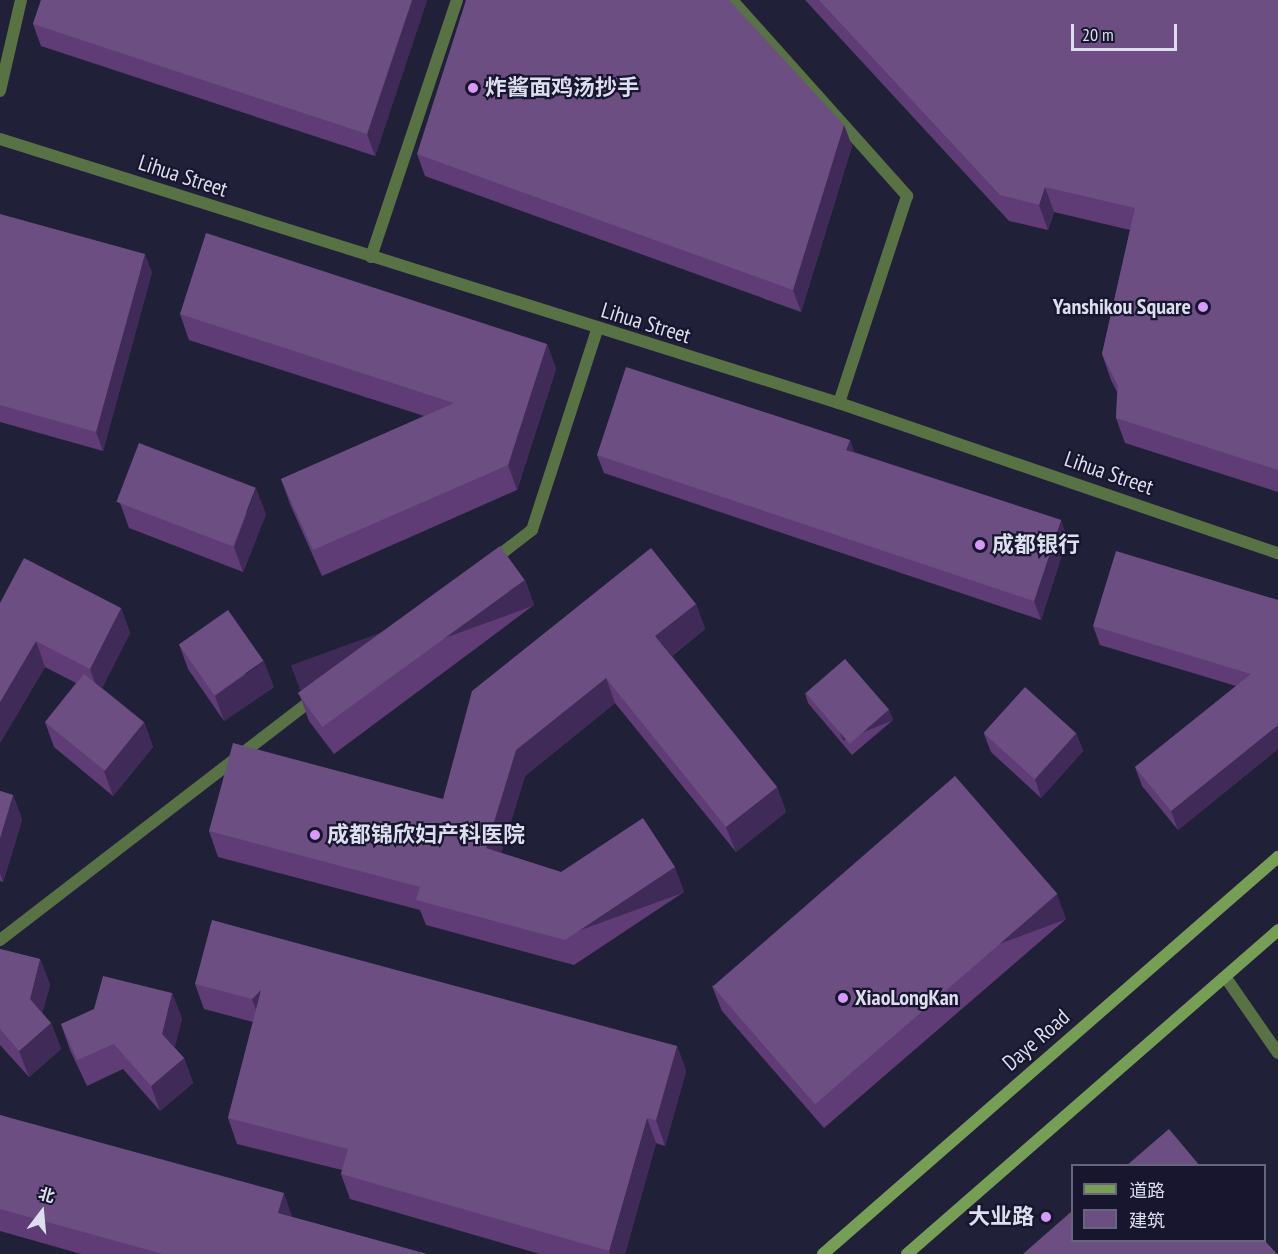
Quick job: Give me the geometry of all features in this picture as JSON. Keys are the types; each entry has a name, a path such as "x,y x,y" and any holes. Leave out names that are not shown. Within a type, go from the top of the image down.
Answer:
{"main road":[{"name":"Daye Road","path":"822,1254 1278,857"},
{"path":"907,1254 1226,978 1278,930"}],"street":[{"path":"0,91 21,0"},
{"path":"370,257 457,0"},
{"path":"732,0 907,196 839,403"},
{"name":"Lihua Street","path":"0,139 597,330 839,403 1278,553"},
{"path":"484,566 532,530 597,330"},
{"path":"0,940 323,691"},
{"path":"1226,978 1278,1053"}],"building":[{"path":"41,0 412,0 367,134 33,24"},
{"path":"466,0 729,0 844,125 793,290 417,154"},
{"name":"Yanshikou Square","path":"819,0 1278,0 1278,470 1116,418 1118,386 1102,354 1135,208 1045,187 1039,205 1000,195"},
{"path":"0,214 145,254 96,432 0,405"},
{"path":"206,233 547,344 508,465 313,550 281,479 454,403 180,314"},
{"path":"626,367 850,440 846,450 1061,520 1034,601 597,455"},
{"path":"139,443 256,488 233,547 116,502"},
{"path":"500,546 525,580 322,727 298,693"},
{"path":"651,548 696,604 655,636 777,787 726,827 606,678 516,750 486,848 561,872 643,818 675,867 565,940 416,900 420,887 209,831 233,743 443,799 472,691"},
{"path":"1116,551 1278,600 1278,725 1171,811 1135,767 1251,674 1093,626"},
{"path":"24,558 121,608 90,669 36,641 0,702 0,603"},
{"path":"228,610 264,661 214,695 179,644"},
{"path":"845,659 889,710 850,744 806,693"},
{"path":"84,674 144,722 105,771 45,722"},
{"path":"1025,687 1076,733 1035,779 984,733"},
{"path":"955,776 1057,894 815,1104 713,987"},
{"path":"0,791 13,795 0,838"},
{"path":"212,920 677,1046 656,1120 647,1118 609,1251 341,1174 348,1149 228,1118 261,990 252,999 195,984"},
{"path":"0,949 40,959 30,999 51,1023 19,1051 0,1029"},
{"path":"103,976 172,993 162,1034 184,1058 151,1086 114,1044 77,1060 61,1024 94,1009"},
{"path":"0,1115 284,1193 278,1213 427,1254 163,1254 0,1209"},
{"path":"1169,1129 1198,1164 1128,1164"},
{"path":"1071,1212 1071,1242 1266,1242 1277,1254 1023,1254"}],"place":[{"name":"炸酱面鸡汤抄手","path":"473,88"},
{"name":"Yanshikou Square","path":"1203,307"},
{"name":"成都银行","path":"980,545"},
{"name":"成都锦欣妇产科医院","path":"315,835"},
{"name":"XiaoLongKan","path":"843,998"},
{"name":"大业路","path":"1046,1217"}]}
